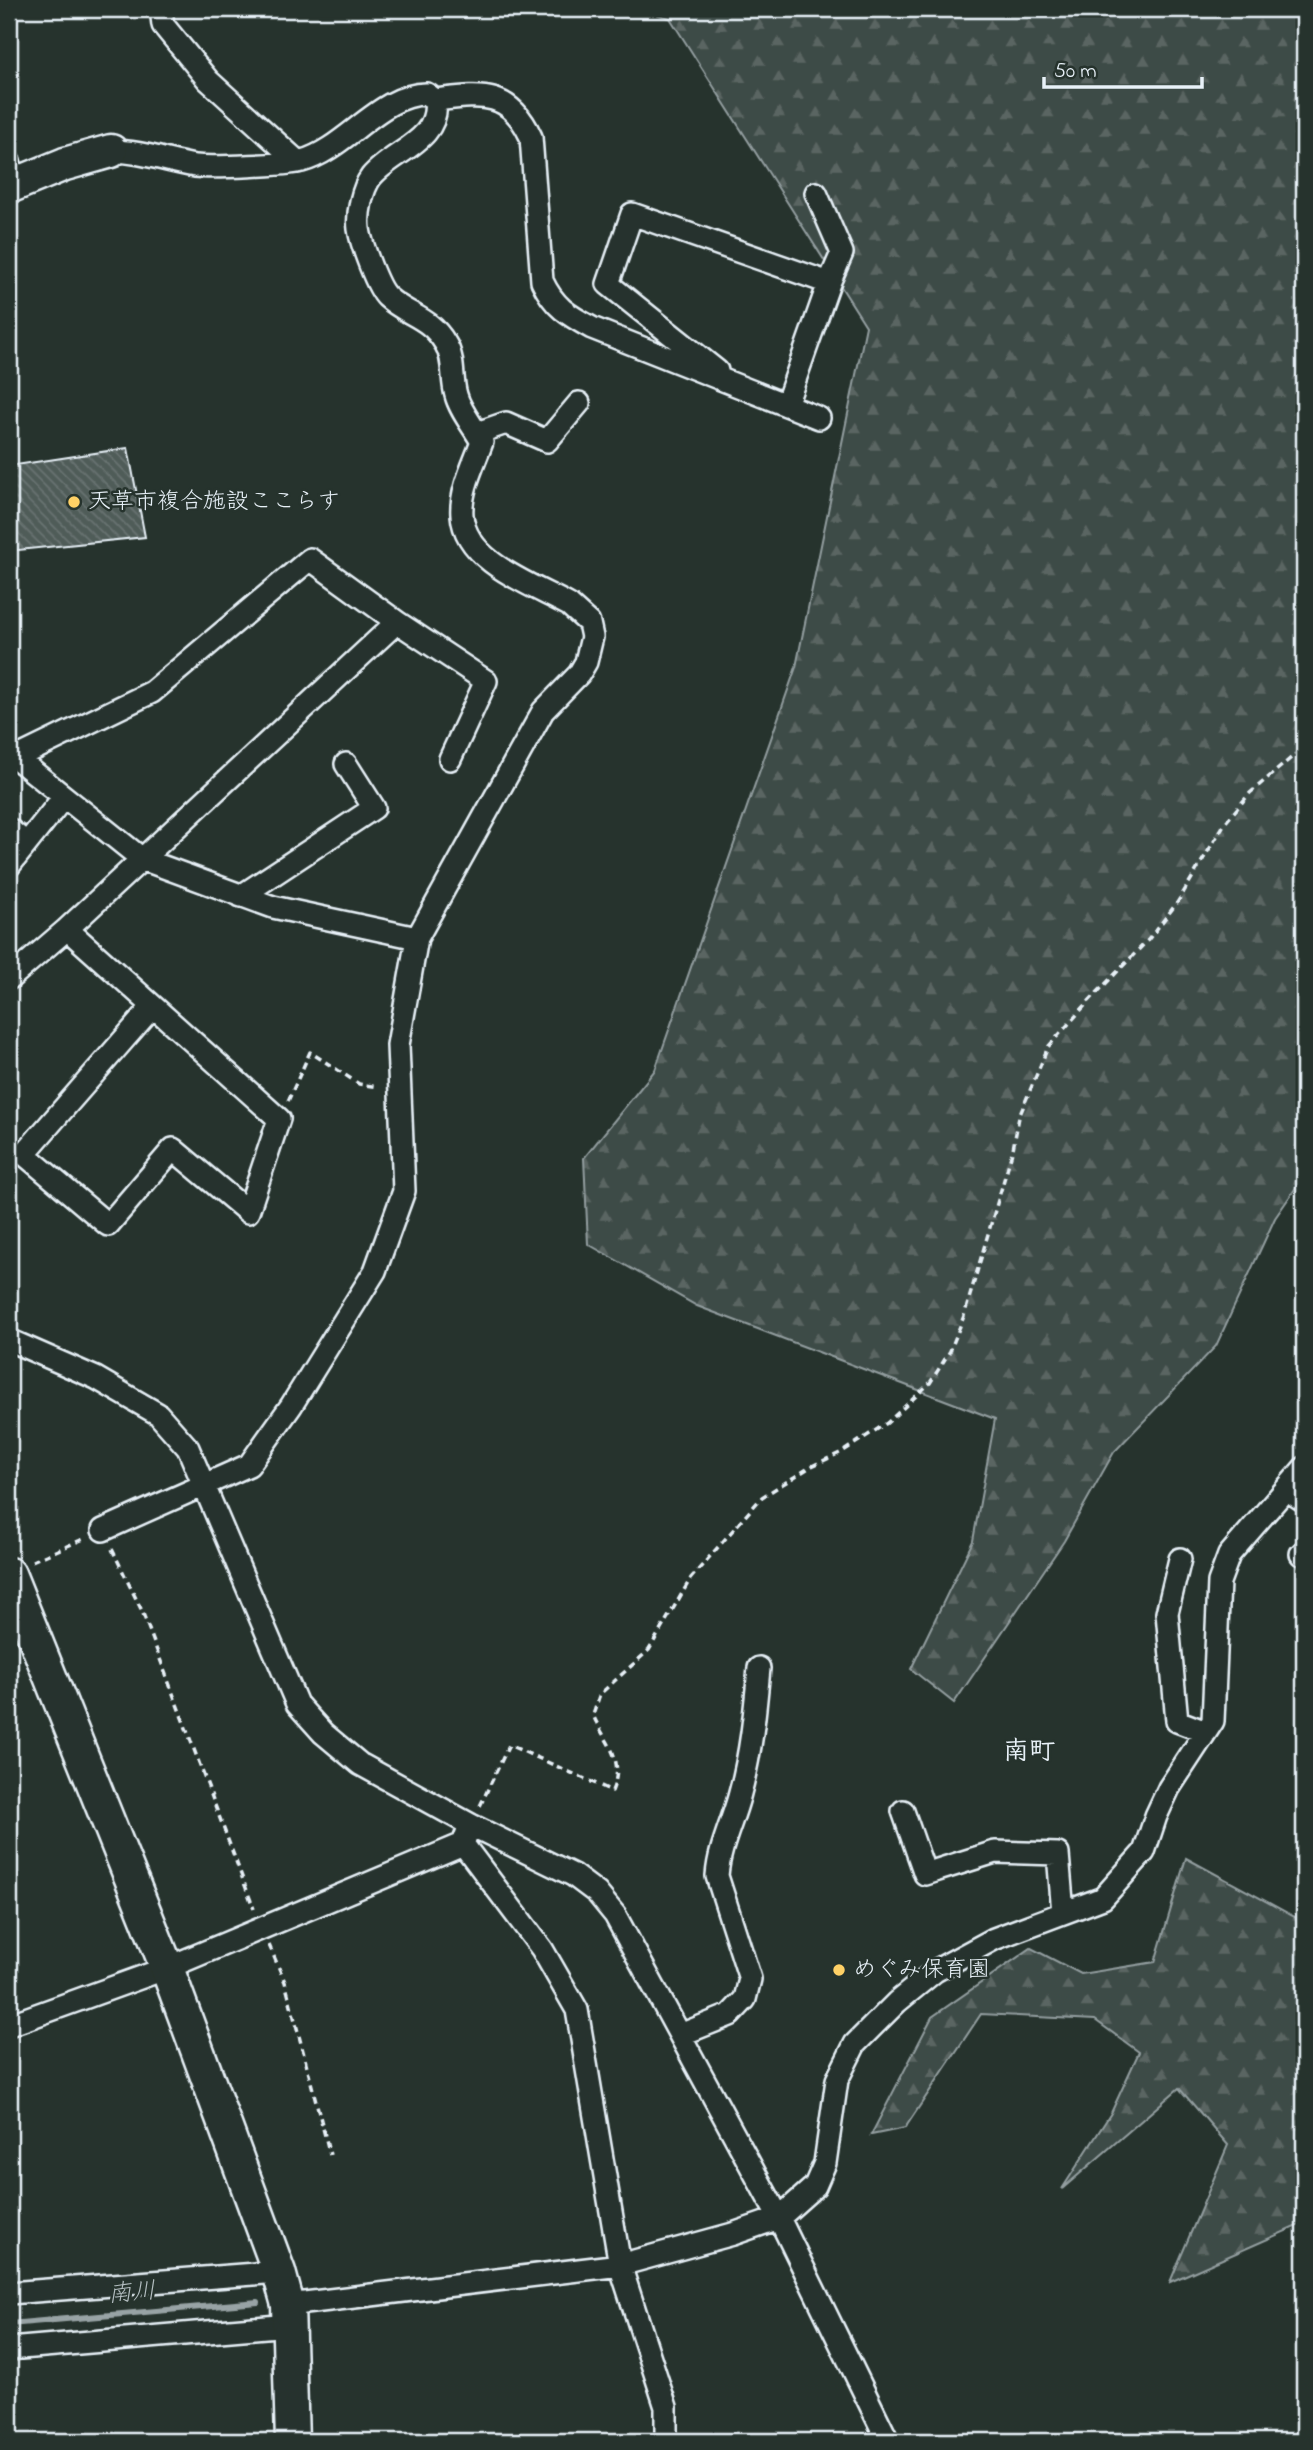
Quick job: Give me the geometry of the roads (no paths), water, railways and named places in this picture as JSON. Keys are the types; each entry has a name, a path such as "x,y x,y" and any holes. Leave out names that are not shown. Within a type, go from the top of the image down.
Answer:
{"street":[{"path":"160,9 163,24 208,80 298,162"},
{"path":"11,177 111,151 135,151 198,166 298,162 318,156 406,96 427,94 435,100 473,96 494,99 512,107 523,120 531,137 542,281 549,297 566,314 592,328 819,418"},
{"path":"103,1530 249,1465 291,1406 375,1271 404,1191 398,1045 417,938 543,711 579,674 590,649 592,636 589,623 580,613 486,560 467,537 462,514 466,488 482,442 456,396 447,346 434,326 388,298 377,285 359,229 361,203 369,179 429,131 436,109 435,100"},
{"path":"786,405 842,253 816,193"},
{"path":"735,385 608,284 632,214 829,283"},
{"path":"477,433 506,423 547,441 579,403"},
{"path":"417,938 273,907 142,859 12,758 152,692 310,559 397,622 486,681 450,759"},
{"path":"9,979 67,929 397,622"},
{"path":"242,896 374,808 346,764"},
{"path":"9,866 63,798"},
{"path":"9,829 26,843"},
{"path":"67,929 153,1006 279,1119 248,1212 173,1149 108,1225 24,1154 153,1006"},
{"path":"9,1340 96,1378 158,1414 188,1448 297,1704 323,1733 360,1764 467,1834 573,1875 597,1893 615,1915 779,2218 888,2441"},
{"path":"9,2349 289,2315 620,2265 733,2234 779,2218 815,2186 825,2163 837,2080 855,2044 897,2002 935,1971 994,1939 1103,1898 1144,1852 1169,1788 1213,1721 1219,1582 1229,1555 1304,1468"},
{"path":"1286,1489 1304,1501"},
{"path":"1180,1559 1167,1614 1177,1721 1206,1732"},
{"path":"15,1570 167,1968 279,2272 289,2315 292,2441"},
{"path":"680,2035 730,2015 745,1999 750,1979 717,1875 718,1860 739,1797 753,1736 760,1668"},
{"path":"903,1811 925,1874 995,1852 1058,1854 1063,1913"},
{"path":"9,2025 167,1968 467,1834"},
{"path":"467,1834 542,1949 577,2010 620,2265 666,2407 666,2441"},
{"path":"9,2292 279,2272"}],"waterway":[{"name":"南川","path":"9,2324 258,2302"}],"place":[{"name":"天草市複合施設ここらす","path":"74,502"},
{"name":"めぐみ保育園","path":"839,1970"}],"district":[{"name":"南町","path":"1029,1753"}]}
